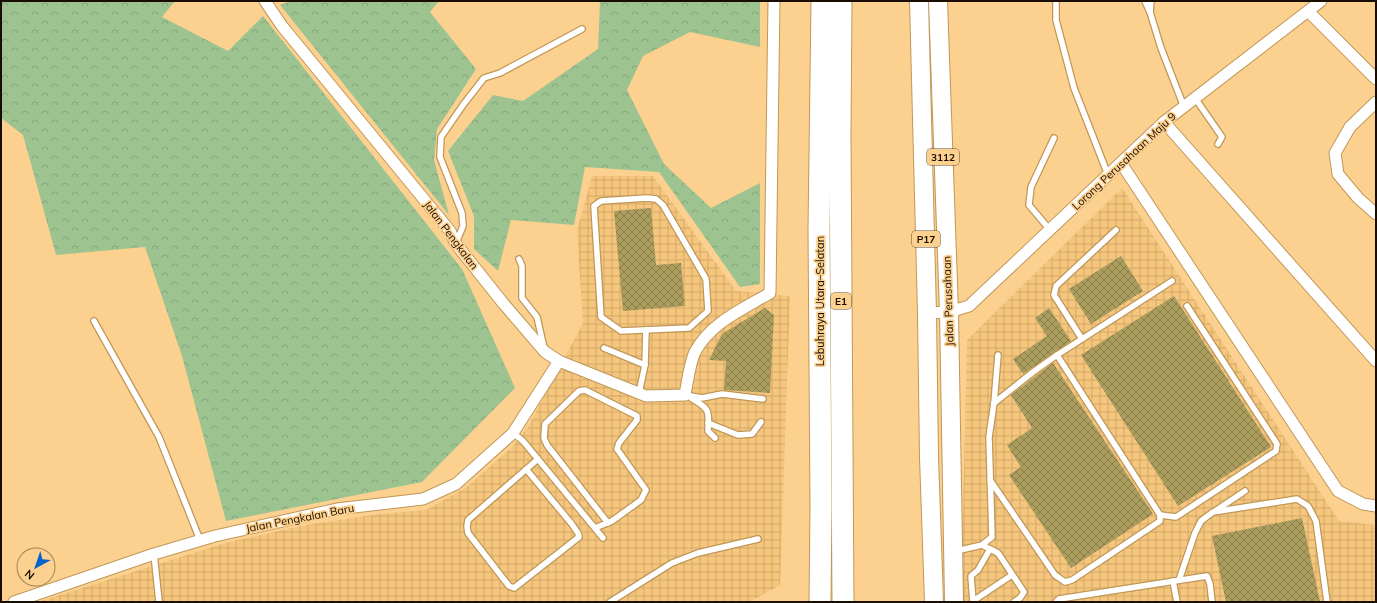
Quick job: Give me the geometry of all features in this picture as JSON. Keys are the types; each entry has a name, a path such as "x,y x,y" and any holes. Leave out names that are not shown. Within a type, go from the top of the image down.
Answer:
{"highway":[{"name":"Lebuhraya Utara–Selatan","path":"820,602 821,505 819,229 822,1"},
{"name":"Lebuhraya Utara–Selatan","path":"841,1 840,142 843,602"}],"main road":[{"name":"Jalan Perusahaan","path":"919,1 928,313 929,457 934,602"},
{"name":"Jalan Perusahaan","path":"938,1 948,312 954,602"}],"street":[{"name":"Jalan Pengkalan","path":"265,1 292,37 450,231 456,244 546,352 559,361 646,396 685,395"},
{"path":"685,395 694,353 708,333 732,314 770,293 774,1"},
{"name":"Lorong Perusahaan Maju 9","path":"928,313 948,312 969,306 1164,122 1321,1"},
{"path":"1308,11 1376,79"},
{"path":"1376,102 1350,127 1335,153 1338,174 1358,198 1376,214"},
{"path":"1164,122 1376,361"},
{"path":"1121,163 1338,491 1363,504 1376,506"},
{"name":"Jalan Pengkalan Baru","path":"14,602 154,554 215,536 337,509 423,499 456,484 513,433 559,361"}],"lane":[{"path":"1056,1 1056,20 1074,88 1108,175"},
{"path":"1145,1 1161,48 1184,106"},
{"path":"1150,12 1151,1"},
{"path":"456,244 463,226 462,213 440,157 441,138 463,105 484,78 500,73 582,29"},
{"path":"1195,98 1222,138 1218,144"},
{"path":"1050,230 1029,205 1031,187 1054,138"},
{"path":"656,199 663,205 706,279 708,311 689,328 646,330 621,331 601,317 593,216 594,206 601,201 656,199"},
{"path":"1082,339 1054,295 1056,286 1116,230"},
{"path":"519,259 522,266 522,298 537,317 546,352"},
{"path":"994,403 1057,355 1172,281"},
{"path":"1160,515 1176,517 1276,451 1277,444 1187,306"},
{"path":"94,321 159,437 200,540"},
{"path":"639,393 645,365 646,330"},
{"path":"604,348 645,365"},
{"path":"954,551 982,545 992,537 988,437 994,403 998,355"},
{"path":"990,480 1055,575 1065,582 1072,580 1160,521 1160,515 1057,355"},
{"path":"595,528 608,523 641,500 646,490 617,449 619,443 637,420 637,416 585,390 579,391 545,424 544,438 547,445 608,523"},
{"path":"685,395 702,398 722,394 763,399"},
{"path":"685,395 708,411 708,431 715,438"},
{"path":"708,423 738,435 752,434 761,422"},
{"path":"513,433 523,441 603,538"},
{"path":"526,469 571,523 580,537 520,585 514,588 509,586 468,533 466,526 468,520 526,469 538,459"},
{"path":"1177,602 1176,581 1201,521 1244,491"},
{"path":"1213,512 1296,499 1308,506 1316,521 1327,602"},
{"path":"610,602 672,563 698,553 758,538"},
{"path":"982,545 998,553 1024,592 1020,598 1014,602"},
{"path":"973,602 971,576 978,570 990,549"},
{"path":"154,554 158,602"},
{"path":"973,602 1012,574"},
{"path":"1056,602 1059,599 1207,576 1210,584 1212,602"}],"shaded area":[{"path":"592,176 653,176 736,291 790,296 780,585 750,602 38,602 225,543 306,525 379,514 426,510 467,487 512,447 528,427 583,323 577,231"},
{"path":"1122,188 1339,521 1376,525 1376,602 961,602 967,340"}],"green space":[{"path":"1,1 175,1 162,17 228,51 263,16 462,269 515,388 422,482 226,521 182,356 145,247 56,255 23,135 1,118"},
{"path":"291,1 439,1 430,12 476,69 437,129 434,160 449,215 280,5"},
{"path":"600,1 760,1 760,47 690,32 643,56 627,90 664,164 711,208 760,183 760,284 740,287 659,172 585,167 574,225 511,220 498,271 474,249 474,216 448,151 493,95 523,101 598,49"}],"building":[{"path":"651,208 656,265 681,263 685,306 623,311 614,211"},
{"path":"1121,256 1143,291 1091,324 1069,289"},
{"path":"1174,296 1271,447 1178,506 1081,355"},
{"path":"765,308 774,315 770,393 724,390 726,361 709,360 722,334"},
{"path":"1049,308 1071,341 1023,374 1013,359 1047,336 1035,318"},
{"path":"1053,363 1153,514 1071,568 1009,475 1021,467 1007,445 1032,428 1011,395"},
{"path":"1302,518 1320,602 1226,602 1212,536"}]}
